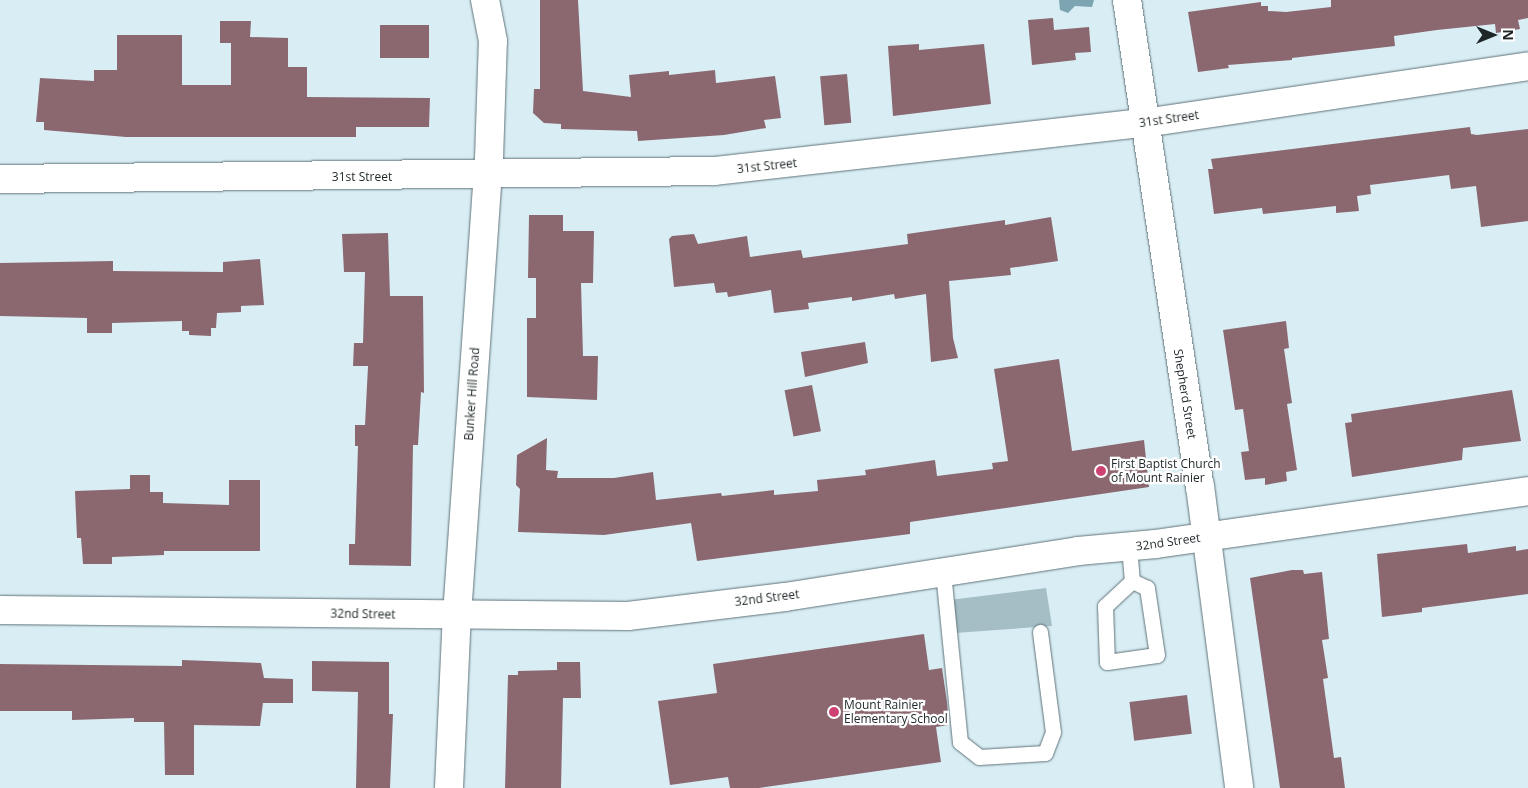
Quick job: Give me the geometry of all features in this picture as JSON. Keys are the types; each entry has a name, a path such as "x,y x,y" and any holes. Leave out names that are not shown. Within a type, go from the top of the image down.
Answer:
{"street":[{"name":"Bunker Hill Road","path":"449,788 457,615 488,176 493,41 485,0"},
{"name":"Shepherd Street","path":"1127,0 1206,537 1239,788"},
{"name":"31st Street","path":"0,179 488,176 714,171 1144,123 1528,66"},
{"name":"32nd Street","path":"0,610 628,616 785,597 1078,551 1129,547 1206,537 1528,491"}],"lane":[{"path":"1129,547 1132,580"},
{"path":"943,572 960,742 979,757 1045,753 1052,732 1040,632"},
{"path":"1132,580 1147,588 1156,655 1107,662 1105,606 1132,580"}],"shaded area":[{"path":"1059,0 1094,0 1092,7 1075,6 1068,13 1060,10"},
{"path":"1046,588 1052,626 955,633 949,600"}],"building":[{"path":"540,0 578,0 583,91 631,97 629,75 669,71 669,75 715,70 716,83 775,76 781,118 764,120 766,128 724,135 638,141 637,131 561,129 561,124 544,123 533,113 534,89 540,89"},
{"path":"1331,0 1528,0 1528,18 1518,20 1520,29 1496,33 1495,24 1437,30 1394,36 1395,46 1292,58 1292,60 1228,65 1229,68 1198,72 1188,12 1261,2 1261,6 1268,6 1268,11 1286,12 1331,7"},
{"path":"1053,18 1054,30 1089,27 1091,52 1075,53 1076,60 1032,65 1028,20"},
{"path":"220,21 251,21 250,37 288,38 288,67 307,67 307,97 430,98 429,127 356,127 356,137 126,137 44,130 44,122 36,122 40,78 94,81 94,70 117,70 117,35 182,35 182,85 231,85 231,43 220,43"},
{"path":"380,25 429,25 429,58 380,58"},
{"path":"919,44 919,50 984,44 991,104 893,116 888,46"},
{"path":"847,74 851,123 824,125 820,76"},
{"path":"1470,127 1471,134 1477,135 1528,129 1528,221 1481,227 1476,186 1451,189 1449,175 1370,185 1371,194 1357,196 1359,211 1336,213 1336,206 1263,214 1262,208 1214,214 1208,169 1213,169 1211,159"},
{"path":"529,215 563,215 563,231 594,231 593,283 581,283 583,356 598,356 597,400 527,397 527,318 536,318 536,278 528,278"},
{"path":"1051,217 1058,261 1010,268 1011,275 949,281 953,338 958,358 931,362 926,294 895,299 894,294 852,301 852,297 808,303 809,309 774,313 771,290 728,297 727,292 716,293 714,283 674,287 669,239 672,236 694,234 698,244 747,236 750,257 801,250 803,258 908,244 907,234 1005,220 1005,225"},
{"path":"388,233 390,296 423,296 424,393 421,392 418,445 413,445 411,566 349,565 349,544 355,544 358,446 355,446 355,425 365,425 368,366 353,366 354,343 363,343 365,272 344,272 342,234"},
{"path":"260,259 264,305 241,306 241,312 217,313 216,328 211,328 211,336 189,335 189,331 182,331 182,321 112,323 112,333 87,333 87,318 0,316 0,263 113,261 113,271 223,272 223,262"},
{"path":"1286,321 1289,348 1284,349 1292,403 1287,404 1297,470 1286,472 1287,481 1265,485 1265,478 1245,480 1241,452 1249,451 1243,409 1235,410 1223,330"},
{"path":"865,342 868,363 805,377 801,352"},
{"path":"1059,359 1072,451 1144,440 1149,487 910,522 910,534 697,561 691,523 604,535 518,532 520,489 516,485 517,455 547,438 546,470 558,471 557,478 614,478 653,472 656,500 721,493 722,496 774,490 774,495 818,491 817,480 866,475 865,470 935,460 937,476 993,469 992,463 1008,461 994,369"},
{"path":"812,385 821,431 793,436 785,390"},
{"path":"1512,390 1521,441 1463,448 1462,460 1352,477 1345,423 1352,422 1351,414"},
{"path":"130,475 150,475 150,492 163,492 163,503 229,505 229,480 260,480 260,551 164,551 164,555 112,557 112,564 83,564 81,538 77,538 75,491 130,489"},
{"path":"1467,544 1468,553 1516,546 1516,551 1528,549 1528,594 1422,608 1422,612 1382,617 1377,554"},
{"path":"1292,570 1303,570 1304,574 1322,572 1329,639 1322,640 1328,678 1323,679 1334,758 1341,757 1345,788 1280,788 1250,578"},
{"name":"Mount Rainier Elementary School","path":"924,634 929,670 942,668 947,702 949,725 936,727 941,762 759,788 730,788 728,777 670,785 658,701 717,693 713,664"},
{"path":"182,660 261,663 264,678 293,679 293,703 263,703 260,726 194,725 194,775 165,775 164,722 134,722 134,718 72,720 72,711 0,711 0,664 182,666"},
{"path":"312,661 389,662 389,714 393,714 390,788 356,788 358,692 312,691"},
{"path":"557,662 580,662 581,698 563,698 561,788 505,788 508,675 518,675 518,671 557,670"},
{"path":"1187,695 1192,734 1134,741 1129,702"}],"place":[{"name":"First Baptist Church of Mount Rainier","path":"1101,471"},
{"name":"Mount Rainier Elementary School","path":"834,712"}]}
